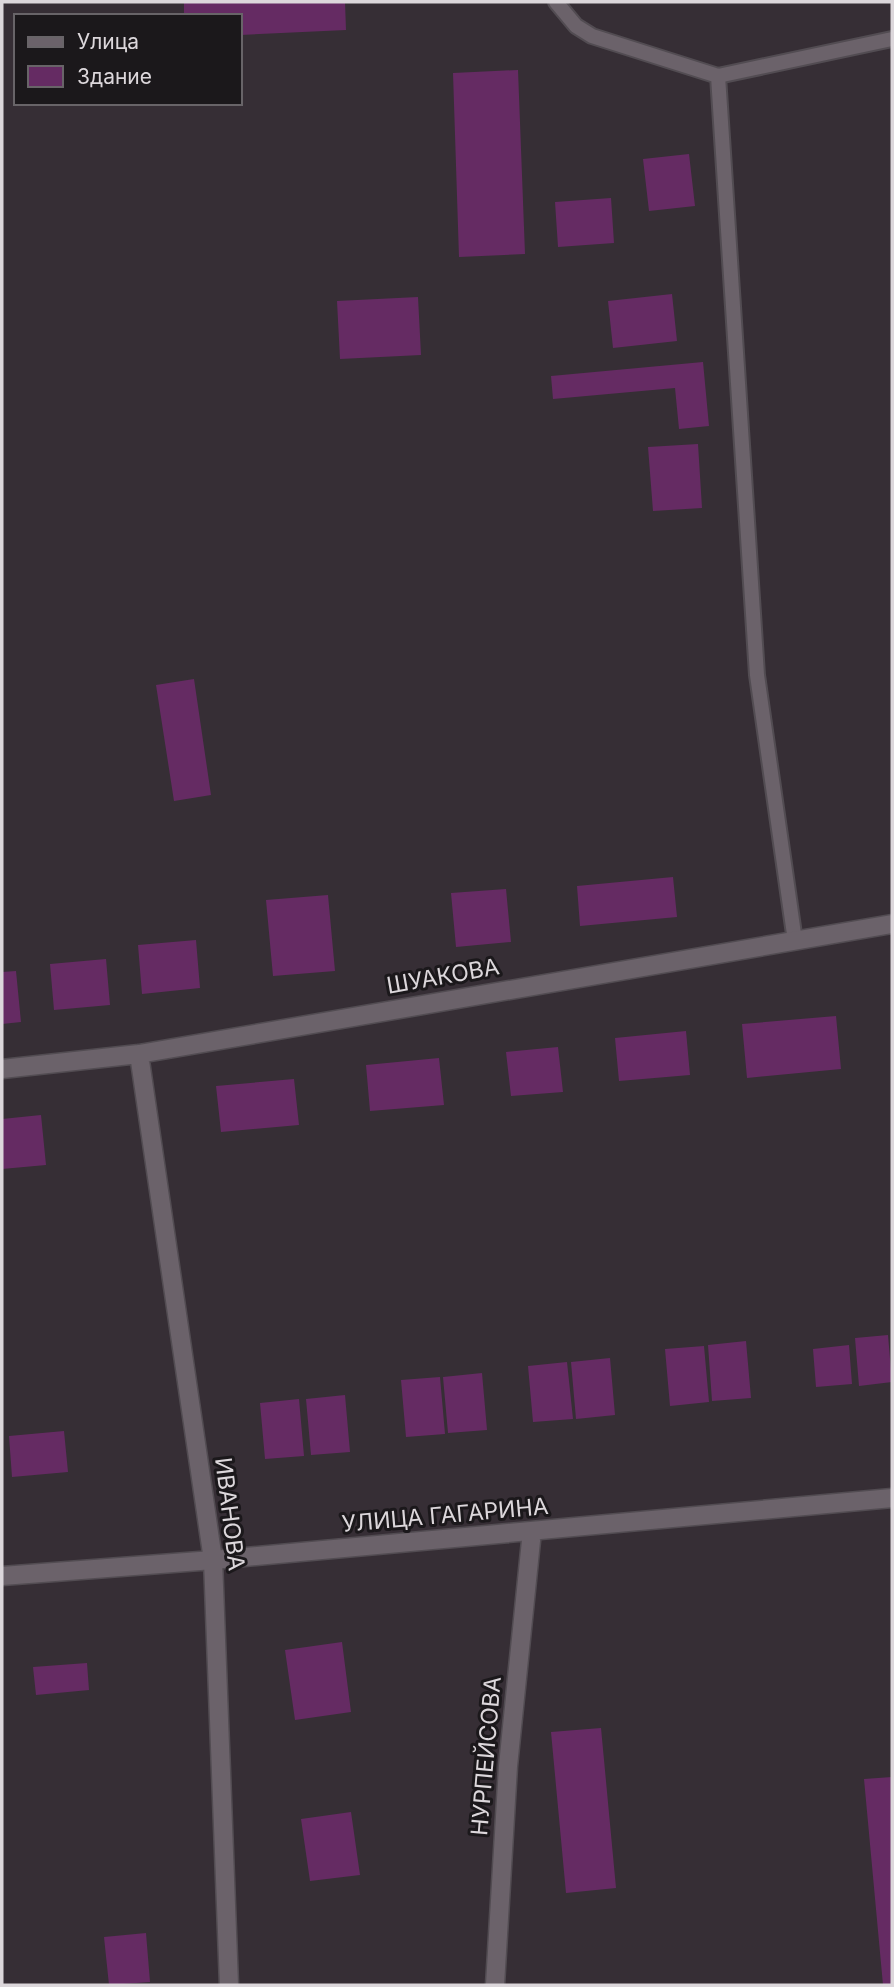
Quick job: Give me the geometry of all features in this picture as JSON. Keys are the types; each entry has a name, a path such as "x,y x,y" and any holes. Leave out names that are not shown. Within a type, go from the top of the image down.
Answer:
{"street":[{"name":"ШУАКОВА","path":"2,1069 139,1054 892,924"},
{"name":"ИВАНОВА","path":"139,1054 213,1560 229,1985"},
{"name":"УЛИЦА ГАГАРИНА","path":"2,1576 213,1560 892,1498"},
{"name":"НУРПЕЙСОВА","path":"495,1985 508,1766 531,1531"}],"lane":[{"path":"556,2 576,26 592,36 718,76 892,38"},
{"path":"718,76 757,675 795,941"}],"building":[{"path":"184,2 345,2 346,30 242,35 242,14 184,14"},
{"path":"518,70 525,254 459,257 453,73"},
{"path":"689,154 695,206 649,211 643,159"},
{"path":"611,198 614,243 558,247 555,202"},
{"path":"672,294 677,341 613,348 608,301"},
{"path":"418,297 421,355 340,359 337,301"},
{"path":"703,362 709,426 679,429 675,388 553,399 551,376"},
{"path":"698,444 702,508 653,511 648,447"},
{"path":"194,679 211,795 174,801 156,685"},
{"path":"673,877 677,917 580,926 577,886"},
{"path":"506,889 511,942 456,947 451,893"},
{"path":"328,895 335,971 273,976 266,900"},
{"path":"196,940 200,988 142,994 138,945"},
{"path":"106,959 110,1005 54,1010 50,964"},
{"path":"16,971 21,1022 2,1024 2,972"},
{"path":"836,1016 841,1069 747,1078 742,1024"},
{"path":"686,1031 690,1075 619,1081 615,1038"},
{"path":"558,1047 563,1092 511,1096 506,1052"},
{"path":"439,1058 444,1105 370,1111 366,1065"},
{"path":"294,1079 299,1125 221,1132 216,1086"},
{"path":"41,1115 46,1165 2,1169 2,1119"},
{"path":"888,1335 892,1382 859,1386 855,1338"},
{"path":"746,1341 751,1398 712,1401 708,1345"},
{"path":"849,1345 852,1384 816,1387 813,1349"},
{"path":"704,1346 709,1402 670,1406 665,1349"},
{"path":"610,1358 615,1415 576,1419 571,1362"},
{"path":"567,1362 573,1419 533,1422 528,1366"},
{"path":"482,1373 487,1430 448,1433 443,1377"},
{"path":"440,1377 445,1434 406,1437 401,1380"},
{"path":"345,1395 350,1452 311,1455 306,1399"},
{"path":"299,1399 304,1456 265,1459 260,1403"},
{"path":"64,1431 68,1472 12,1477 9,1436"},
{"path":"342,1642 351,1712 295,1720 285,1650"},
{"path":"87,1663 89,1690 36,1695 33,1667"},
{"path":"601,1728 616,1888 566,1893 551,1732"},
{"path":"892,1777 892,1985 883,1985 864,1779"},
{"path":"351,1812 360,1875 310,1881 301,1819"},
{"path":"146,1933 150,1982 109,1985 104,1937"}]}
